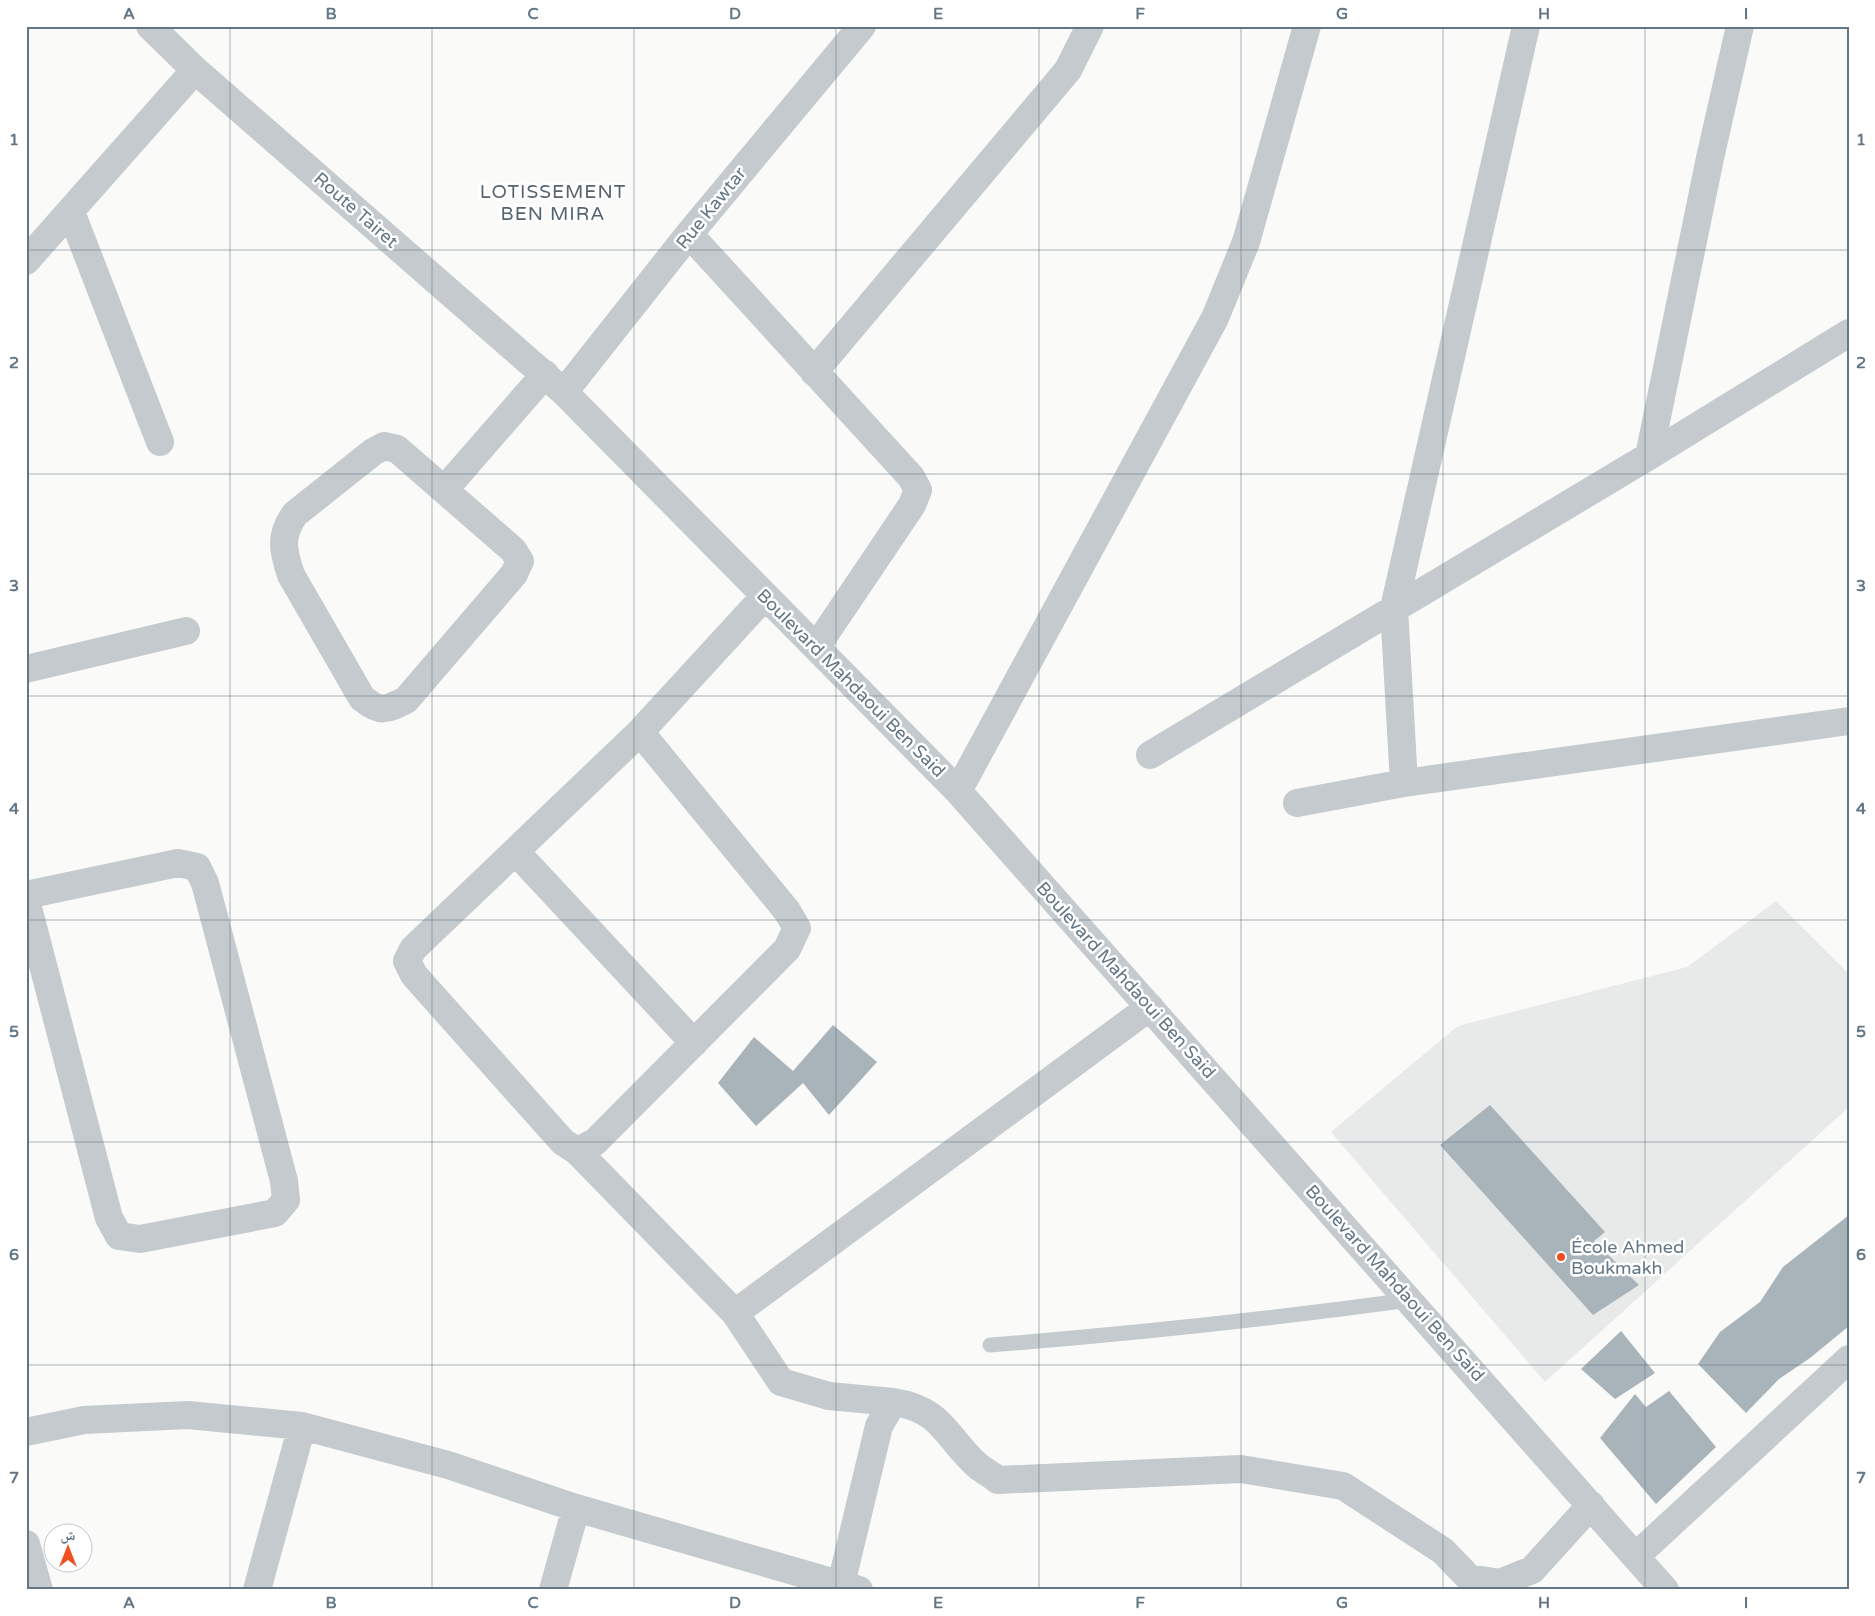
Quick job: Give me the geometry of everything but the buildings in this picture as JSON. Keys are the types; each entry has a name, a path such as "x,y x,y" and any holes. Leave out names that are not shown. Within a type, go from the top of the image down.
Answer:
{"street":[{"name":"Route Tairet","path":"150,26 195,70 554,383"},
{"name":"Rue Kawtar","path":"445,488 554,383 689,234 862,26"},
{"path":"814,372 1068,70 1090,26"},
{"path":"958,791 1215,318 1246,242 1307,26"},
{"path":"1404,783 1394,608 1526,26"},
{"path":"1649,456 1710,158 1740,26"},
{"path":"26,260 71,212 195,70"},
{"path":"71,212 160,442"},
{"path":"689,234 911,477 918,490 912,505 817,646"},
{"path":"1150,755 1649,456 1849,333"},
{"name":"Boulevard Mahdaoui Ben Said","path":"554,383 817,646 958,791 1665,1590"},
{"path":"384,446 397,449 445,488 513,550 520,561 514,574 406,700 390,708 374,708 362,698 291,575 285,556 284,538 286,525 295,514 373,452 384,446"},
{"path":"765,596 640,732 413,949 407,961 414,974 556,1135 577,1151 735,1314 781,1382 829,1396 911,1405 937,1419 978,1466 998,1480 1241,1469 1343,1486 1443,1551 1469,1578 1500,1583 1532,1570 1592,1506"},
{"path":"26,669 186,632"},
{"path":"1297,803 1404,783 1849,721"},
{"path":"577,1151 594,1142 694,1043 787,948 798,928 787,911 640,732"},
{"path":"516,852 694,1043"},
{"path":"26,895 178,863 197,867 205,883 284,1181 286,1200 275,1213 140,1238 119,1236 109,1218 26,900"},
{"path":"735,1314 1150,1007"},
{"path":"1636,1556 1849,1359"},
{"path":"26,1432 84,1420 188,1415 302,1426 448,1464 576,1508 850,1587 879,1426 893,1402"},
{"path":"257,1590 302,1426"},
{"path":"553,1590 576,1508"},
{"path":"26,1544 39,1590"}],"lane":[{"path":"990,1345 1137,1333 1262,1320 1409,1300"}],"shaded area":[{"name":"École Ahmed Boukmakh","path":"1776,901 1849,974 1849,1107 1545,1382 1331,1132 1458,1026 1687,967"}],"place":[{"name":"École Ahmed Boukmakh","path":"1561,1257"}],"district":[{"name":"LOTISSEMENT BEN MIRA","path":"553,202"}]}
